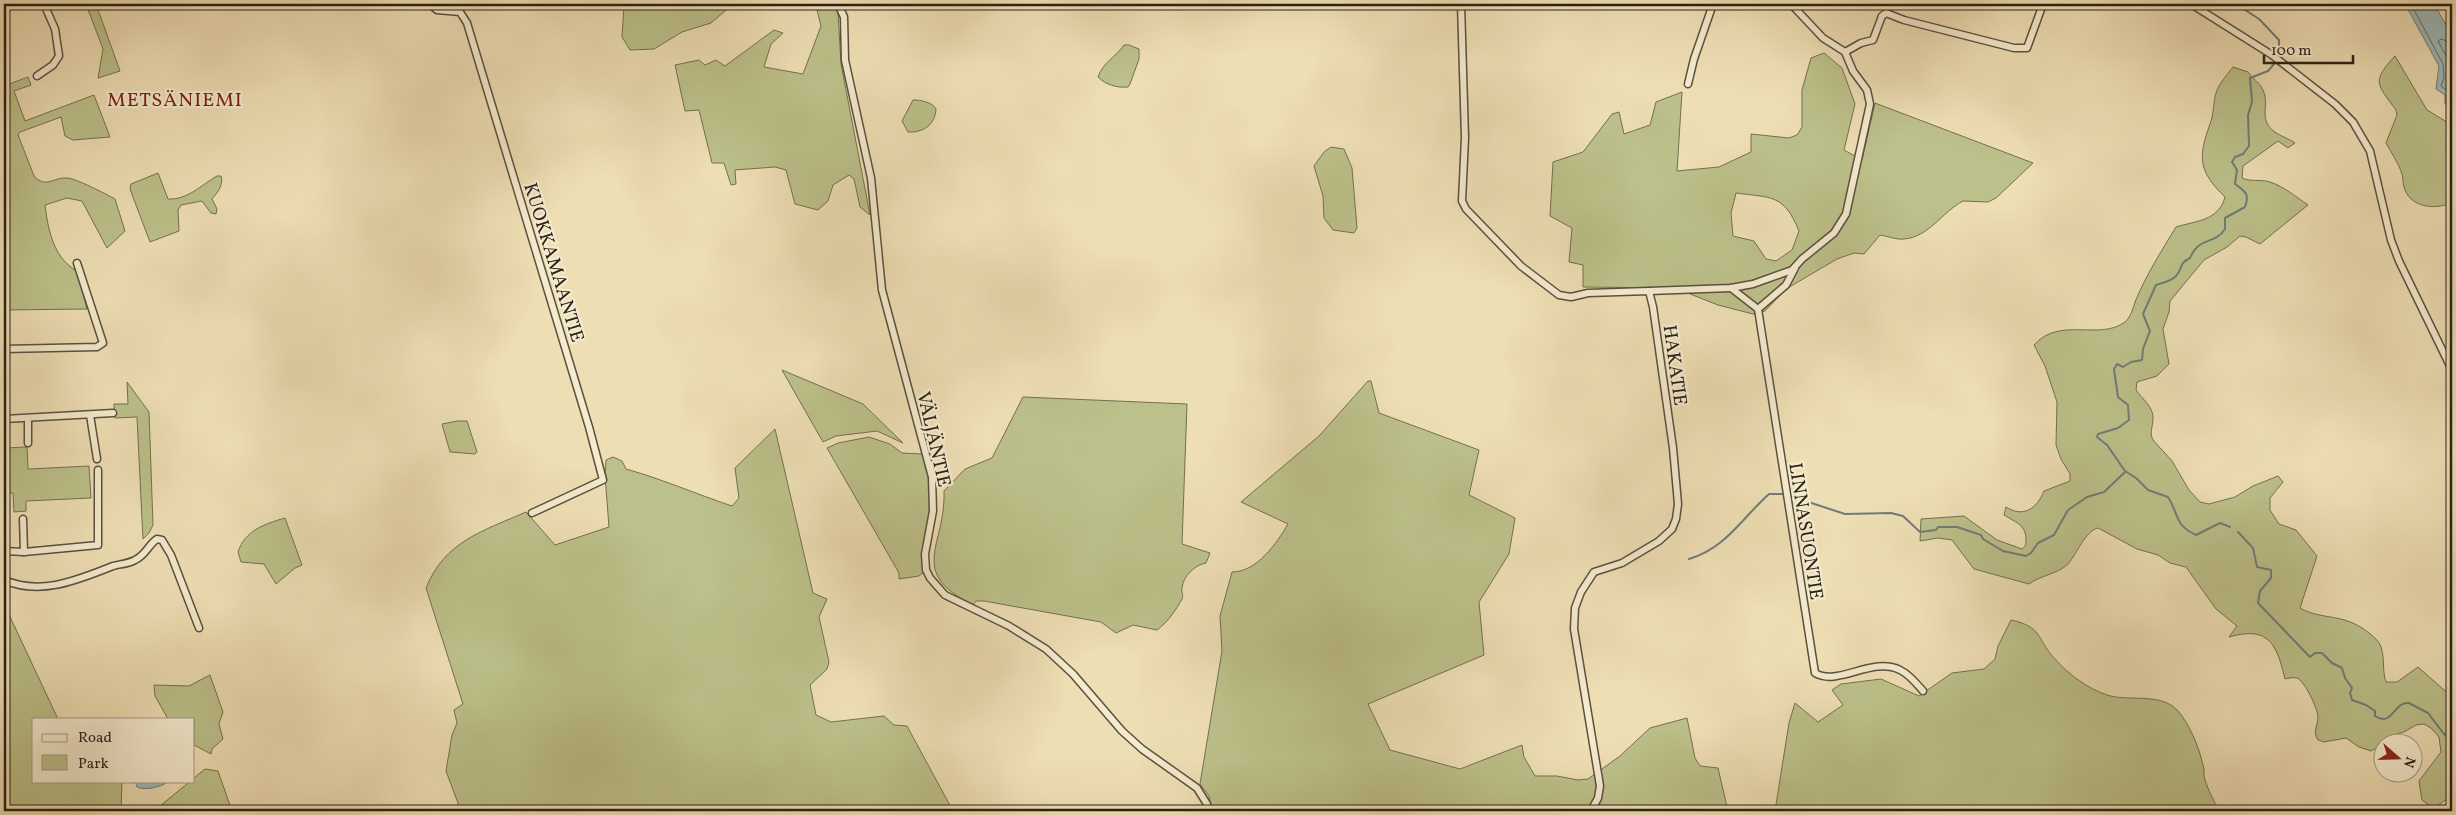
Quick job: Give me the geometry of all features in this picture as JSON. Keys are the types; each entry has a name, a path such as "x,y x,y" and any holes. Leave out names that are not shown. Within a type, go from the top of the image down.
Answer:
{"street":[{"path":"37,76 53,65 59,56 55,30 44,4"},
{"name":"KUOKKAMAANTIE","path":"430,4 438,10 460,12 467,23 589,427 603,480 532,513"},
{"name":"VÄLJÄNTIE","path":"838,4 844,16 845,60 871,178 882,290 932,477 933,511 925,554 926,570 930,578 945,595 1009,626 1046,649 1073,674 1122,731 1142,750 1197,788 1208,811"},
{"path":"1462,4 1466,138 1462,200 1466,210 1521,266 1559,295 1571,297 1602,292 1731,288 1777,277 1796,266 1834,233 1846,214 1850,202 1870,99 1867,90 1853,71 1845,52 1823,38 1791,4"},
{"path":"1688,84 1694,59 1713,4"},
{"path":"1845,52 1861,43 1872,40 1882,16 1886,13 1904,20 2014,48 2027,48 2043,4"},
{"path":"2191,4 2272,55 2335,104 2353,122 2370,151 2391,240 2399,261 2452,370"},
{"path":"4,349 97,347 103,343 77,263"},
{"path":"1731,288 1758,308 1786,285 1796,266"},
{"name":"HAKATIE","path":"1591,811 1598,798 1600,786 1574,629 1575,608 1581,592 1594,572 1622,563 1659,542 1674,525 1678,514 1673,448 1649,290"},
{"name":"LINNASUONTIE","path":"1758,308 1813,668 1816,674 1827,676 1849,673 1868,666 1889,666 1904,672 1923,691"},
{"path":"4,419 113,414"},
{"path":"90,415 97,459"},
{"path":"28,419 28,442"},
{"path":"4,551 24,552 98,545 98,470"},
{"path":"23,519 24,552"},
{"path":"4,580 32,588 63,584 134,561 144,555 153,541 157,539 162,540 170,555 199,628"}],"green space":[{"path":"86,4 96,4 120,71 98,78 103,49"},
{"path":"624,4 733,4 711,23 682,32 654,49 630,50 622,37"},
{"path":"819,4 830,4 838,12 841,64 870,215 860,207 854,179 849,175 833,185 828,201 818,210 795,204 786,170 775,167 735,170 736,184 731,185 724,163 712,163 699,110 685,111 675,65 699,60 705,65 716,60 725,66 774,30 783,33 771,44 764,67 803,74 821,26 817,10"},
{"path":"1124,45 1139,49 1139,59 1128,87 1120,87 1108,84 1098,77 1106,63"},
{"path":"1824,53 1842,68 1855,104 1844,150 1862,160 1875,103 2033,163 1996,198 1988,202 1963,201 1948,211 1928,229 1913,237 1901,239 1880,235 1864,254 1854,253 1837,259 1786,289 1765,311 1753,314 1718,305 1675,288 1583,287 1583,265 1569,262 1572,228 1550,216 1553,162 1583,152 1612,114 1619,112 1624,134 1650,125 1656,102 1682,92 1677,171 1719,167 1751,152 1751,134 1789,138 1797,135 1802,127 1802,90 1811,58","holes":["1736,193 1768,197 1782,204 1788,210 1799,231 1792,250 1776,261 1766,259 1754,241 1733,236 1731,213"]},
{"path":"2395,56 2427,110 2447,122 2452,119 2452,203 2432,207 2413,201 2405,190 2401,171 2386,143 2397,115 2396,110 2384,94 2379,82 2383,71"},
{"path":"2233,67 2248,72 2262,88 2266,102 2266,121 2269,126 2276,133 2295,143 2288,148 2278,141 2243,166 2242,178 2267,181 2275,184 2308,205 2260,244 2240,236 2227,247 2204,260 2170,301 2169,312 2163,329 2169,364 2157,376 2137,382 2136,390 2152,411 2151,434 2153,440 2172,461 2189,490 2200,502 2209,504 2235,497 2253,486 2278,476 2283,482 2270,498 2270,510 2279,524 2296,530 2317,556 2300,608 2350,622 2360,626 2373,636 2381,647 2386,682 2397,682 2418,667 2452,697 2452,801 2445,800 2434,809 2422,800 2419,782 2424,782 2424,774 2441,752 2439,737 2431,728 2424,724 2416,725 2404,732 2374,732 2374,749 2371,751 2359,747 2346,738 2324,742 2318,740 2315,731 2318,720 2316,708 2300,680 2297,678 2285,679 2275,648 2263,636 2243,634 2229,637 2237,626 2216,609 2186,567 2170,563 2158,555 2137,549 2098,528 2089,533 2068,564 2029,584 1974,569 1952,540 1938,538 1920,541 1921,519 1964,516 1997,540 2022,549 2026,543 2024,529 2004,515 2006,507 2018,512 2029,510 2038,503 2044,491 2070,481 2070,474 2061,459 2056,445 2057,402 2045,366 2034,345 2044,336 2055,332 2067,330 2104,330 2125,322 2149,273 2176,227 2205,219 2222,205 2225,197 2216,188 2205,171 2202,155 2217,89"},
{"path":"28,77 31,85 14,91 25,121 94,95 110,137 73,140 65,136 61,117 20,132 18,135 34,176 38,180 46,182 67,178 115,199 125,231 107,248 82,201 67,198 45,205 53,242 62,259 77,271 87,309 4,310 4,86"},
{"path":"913,100 929,103 936,109 931,124 919,131 908,132 902,121"},
{"path":"1331,147 1344,149 1352,168 1357,228 1354,233 1333,230 1324,218 1323,196 1314,166 1324,152"},
{"path":"158,173 168,199 188,195 217,176 221,176 221,186 212,199 217,209 216,214 211,213 202,201 181,205 178,210 179,231 150,242 130,189 131,184"},
{"path":"782,370 863,404 903,443 877,431 836,436 823,442"},
{"path":"1368,381 1371,381 1379,413 1479,450 1469,495 1515,518 1509,554 1479,602 1484,655 1368,704 1390,750 1460,769 1522,745 1524,757 1535,776 1557,776 1578,780 1588,779 1620,756 1650,728 1687,718 1695,758 1700,766 1718,768 1728,811 1602,811 1599,806 1595,811 1212,811 1209,796 1200,784 1222,651 1220,616 1232,572 1241,571 1258,562 1272,548 1288,524 1241,502 1319,436"},
{"path":"127,382 149,412 153,525 143,539 137,417 115,418 114,404 128,404"},
{"path":"1023,397 1187,404 1182,544 1210,553 1206,563 1198,566 1187,575 1183,584 1182,599 1171,616 1157,630 1133,625 1116,633 1101,622 984,601 976,601 973,605 953,593 940,581 935,569 934,556 943,511 944,491 965,469 992,458"},
{"path":"467,421 477,452 475,454 450,452 442,424"},
{"path":"775,429 813,593 827,599 819,617 829,662 827,669 810,685 816,715 831,722 884,716 894,725 907,726 953,811 461,811 446,771 452,735 457,723 454,710 463,704 426,588 434,572 444,559 455,548 480,532 526,512 555,545 609,527 605,476 606,460 613,457 622,461 626,469 732,506 739,498 735,468"},
{"path":"869,437 890,444 902,453 922,454 929,483 930,513 924,572 919,576 899,579 899,573 827,448 838,443"},
{"path":"27,447 28,469 89,466 91,498 26,501 26,511 14,512 13,493 4,493 4,448"},
{"path":"285,518 302,565 295,568 276,584 264,564 241,562 238,552 245,538 251,533 263,526"},
{"path":"4,604 58,718 32,718 32,782 122,782 121,811 4,811"},
{"path":"2011,620 2029,626 2034,630 2048,651 2060,664 2092,689 2115,697 2162,701 2170,704 2177,710 2186,722 2196,743 2204,767 2206,784 2219,811 1775,811 1789,723 1795,703 1818,722 1843,705 1832,690 1841,684 1881,679 1919,696 1952,673 1984,669 1995,659 1998,646"},
{"path":"210,675 223,712 219,724 223,739 212,749 211,754 195,746 195,718 167,718 155,696 154,685 189,686"},
{"path":"205,769 218,771 232,811 154,811 189,782 195,782 195,777"}],"water":[{"path":"2405,4 2434,4 2452,35 2452,105 2445,104 2445,95 2436,89 2439,66"},
{"path":"135,782 168,782 158,787 144,789 137,787"}],"waterway":[{"path":"2236,4 2259,19 2279,40 2279,52"},
{"path":"2230,527 2220,523 2196,535 2189,531 2180,523 2168,497 2148,490 2136,478 2125,471 2107,445 2097,437 2098,434 2118,428 2129,420 2128,405 2118,397 2114,369 2117,364 2123,367 2131,362 2142,360 2143,349 2150,331 2143,314 2156,285 2174,278 2182,264 2190,258 2198,246 2221,234 2225,229 2225,218 2245,207 2247,196 2235,184 2237,170 2232,162 2235,157 2243,154 2249,146 2248,115 2252,102 2250,78 2268,71 2274,64"},
{"path":"1793,497 1845,514 1891,513 1903,516 1920,532 1936,530 1938,527 1957,527 1981,535 1983,539 2003,551 2026,556 2031,553 2038,543 2054,535 2068,510 2087,497 2104,492 2125,472"},
{"path":"1689,559 1702,554 1724,540 1769,494 1783,494"},
{"path":"2238,532 2253,548 2257,567 2271,570 2271,578 2260,591 2258,603 2310,657 2315,653 2322,653 2332,663 2342,668 2345,678 2352,688 2350,693 2352,700 2366,705 2375,711 2375,716 2381,719 2389,717 2404,703 2409,703 2428,713 2444,734 2452,741"},
{"path":"2452,773 2447,786 2452,799"}],"district":[{"name":"METSÄNIEMI","path":"175,99"}]}
